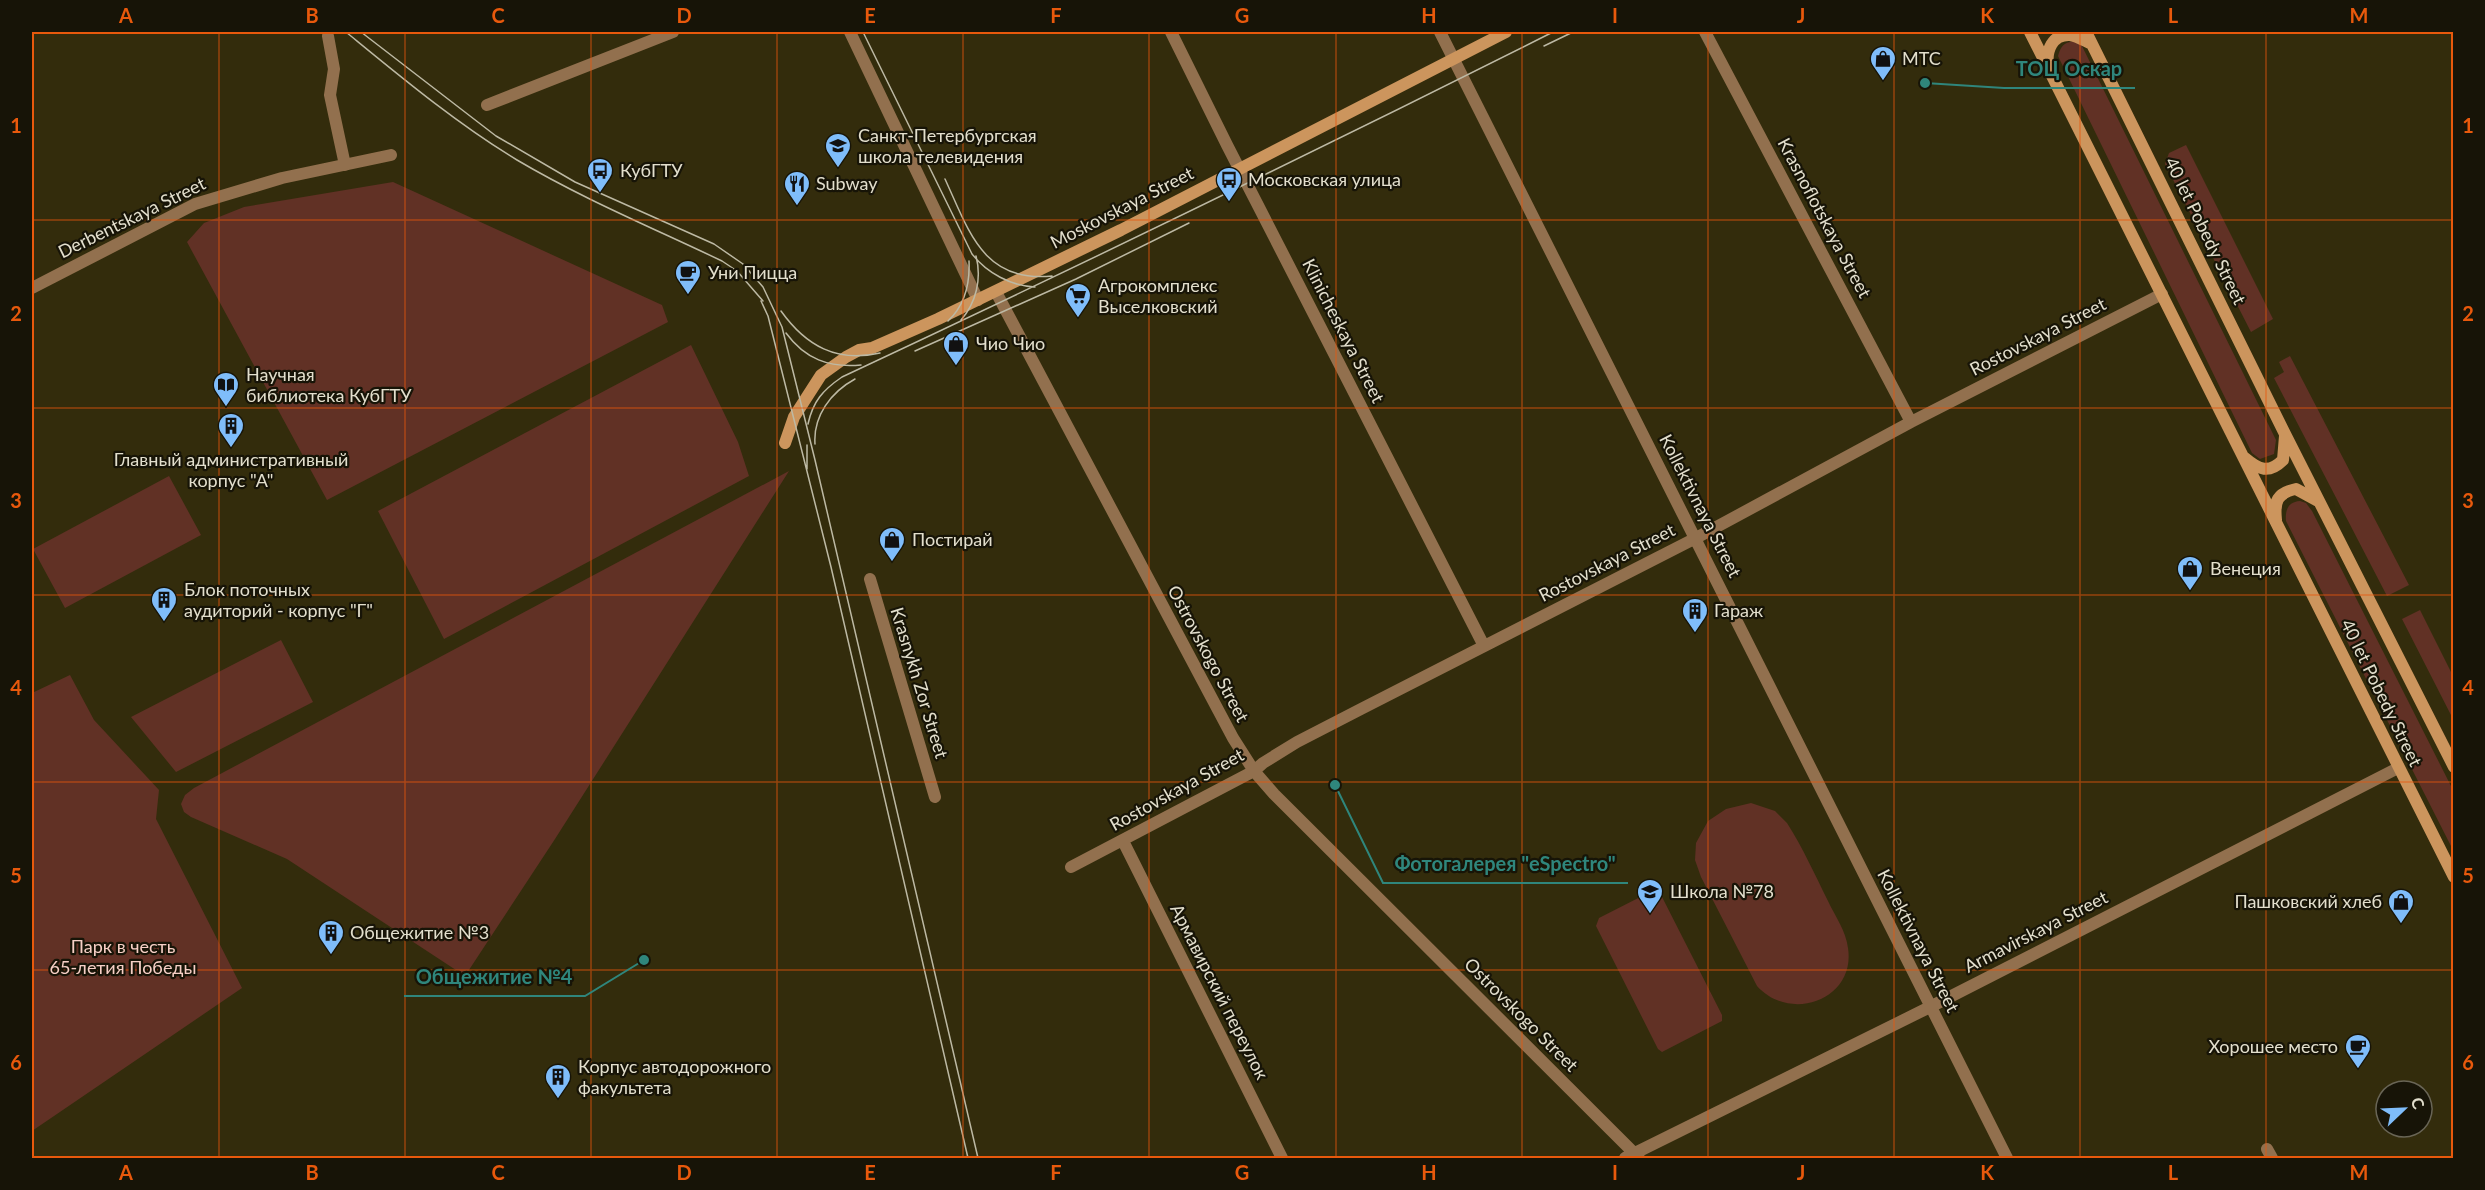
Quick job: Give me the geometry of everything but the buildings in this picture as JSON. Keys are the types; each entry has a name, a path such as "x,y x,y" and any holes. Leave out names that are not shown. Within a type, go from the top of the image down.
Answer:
{"main road":[{"name":"Moskovskaya Street","path":"785,443 794,417 821,375 859,350 872,348 978,300 1121,230 1506,32"},
{"name":"40 let Pobedy Street","path":"2030,32 2454,877"},
{"name":"40 let Pobedy Street","path":"2086,32 2285,434 2454,767"},
{"path":"2048,66 2048,51 2057,39 2071,35 2092,44"},
{"path":"2242,455 2255,467 2265,470 2276,467 2283,460 2285,434"},
{"path":"2277,523 2275,508 2279,496 2284,491 2296,489 2319,501"}],"street":[{"path":"488,105 673,32"},
{"path":"850,32 978,300"},
{"name":"Klinicheskaya Street","path":"1172,32 1239,169 1484,646"},
{"name":"Kollektivnaya Street","path":"1440,32 2007,1158"},
{"name":"Krasnoflotskaya Street","path":"1705,32 1911,422"},
{"path":"328,36 333,69 330,95 345,165"},
{"name":"Derbentskaya Street","path":"32,288 195,204 282,178 391,155"},
{"name":"Ostrovskogo Street","path":"996,291 1233,738 1254,771 1274,794 1633,1157"},
{"name":"Rostovskaya Street","path":"1071,867 1254,771 1297,742 1696,538 1911,422 2162,294"},
{"name":"Krasnykh Zor Street","path":"870,579 934,797"},
{"name":"Armavirskaya Street","path":"1633,1157 2398,768"},
{"name":"Армавирский переулок","path":"1123,841 1282,1158"}],"green space":[{"path":"2074,41 2082,46 2276,440 2274,454 2260,459 2252,453 2058,56 2063,46"},
{"path":"2186,145 2273,319 2251,332 2165,164 2169,153"},
{"path":"393,182 662,305 668,322 327,500 187,242 204,223 244,207"},
{"path":"691,345 738,442 749,476 444,639 378,511"},
{"path":"2290,356 2409,585 2387,596 2274,378 2284,372 2279,362"},
{"path":"789,471 465,976 287,859 184,812 181,804 185,795 194,788"},
{"path":"169,476 201,535 65,608 33,549"},
{"path":"2300,501 2306,503 2312,511 2453,790 2453,850 2286,521 2288,507"},
{"path":"2420,610 2453,676 2453,719 2402,619"},
{"path":"281,640 313,702 176,772 131,717"},
{"name":"Парк в честь 65-летия Победы","path":"70,675 94,720 159,790 156,819 242,988 32,1131 32,693"},
{"path":"1751,803 1775,811 1787,823 1804,852 1845,936 1848,966 1842,981 1831,993 1818,1000 1802,1004 1786,1003 1771,997 1757,986 1701,877 1695,860 1696,843 1708,821 1726,809"},
{"path":"1652,891 1660,893 1722,1015 1722,1021 1662,1052 1658,1049 1596,926 1599,918"}],"tram line":[{"path":"346,32 429,99 494,146 567,188 722,261 737,271 763,301"},
{"path":"361,32 496,136 575,182 714,244 743,264 763,287"},
{"path":"863,32 972,254 992,273 1017,284 1035,287"},
{"path":"808,424 820,397 842,377 1199,207 1553,32"},
{"path":"1544,46 1573,32"},
{"path":"945,179 971,234 994,262 1010,271 1029,276 1052,276"},
{"path":"915,351 1076,279 1189,223"},
{"path":"961,320 971,306 978,282 976,256"},
{"path":"948,321 959,308 965,293 969,277 969,261"},
{"path":"763,287 782,327 815,460 978,1158"},
{"path":"761,301 768,316 831,567 968,1158"},
{"path":"781,311 801,334 824,349 850,356 880,353"},
{"path":"786,333 801,349 819,360 838,365 861,365"},
{"path":"815,444 817,424 825,406 838,391 855,379"},
{"path":"807,445 807,469"}],"place":[{"name":"МТС","path":"1883,82"},
{"name":"ТОЦ Оскар","path":"1925,83"},
{"name":"Санкт-Петербургская школа телевидения","path":"838,169"},
{"name":"КубГТУ","path":"600,194"},
{"name":"Московская улица","path":"1229,203"},
{"name":"Subway","path":"797,207"},
{"name":"Уни Пицца","path":"688,296"},
{"name":"Агрокомплекс Выселковский","path":"1078,319"},
{"name":"Чио Чио","path":"956,367"},
{"name":"Научная библиотека КубГТУ","path":"226,408"},
{"name":"Главный административный корпус \"А\"","path":"231,449"},
{"name":"Постирай","path":"892,563"},
{"name":"Венеция","path":"2190,592"},
{"name":"Блок поточных аудиторий - корпус \"Г\"","path":"164,623"},
{"name":"Гараж","path":"1695,634"},
{"name":"Фотогалерея \"eSpectro\"","path":"1335,785"},
{"name":"Школа №78","path":"1650,915"},
{"name":"Пашковский хлеб","path":"2401,925"},
{"name":"Общежитие №3","path":"331,956"},
{"name":"Общежитие №4","path":"644,960"},
{"name":"Хорошее место","path":"2358,1070"},
{"name":"Корпус автодорожного факультета","path":"558,1100"}]}
